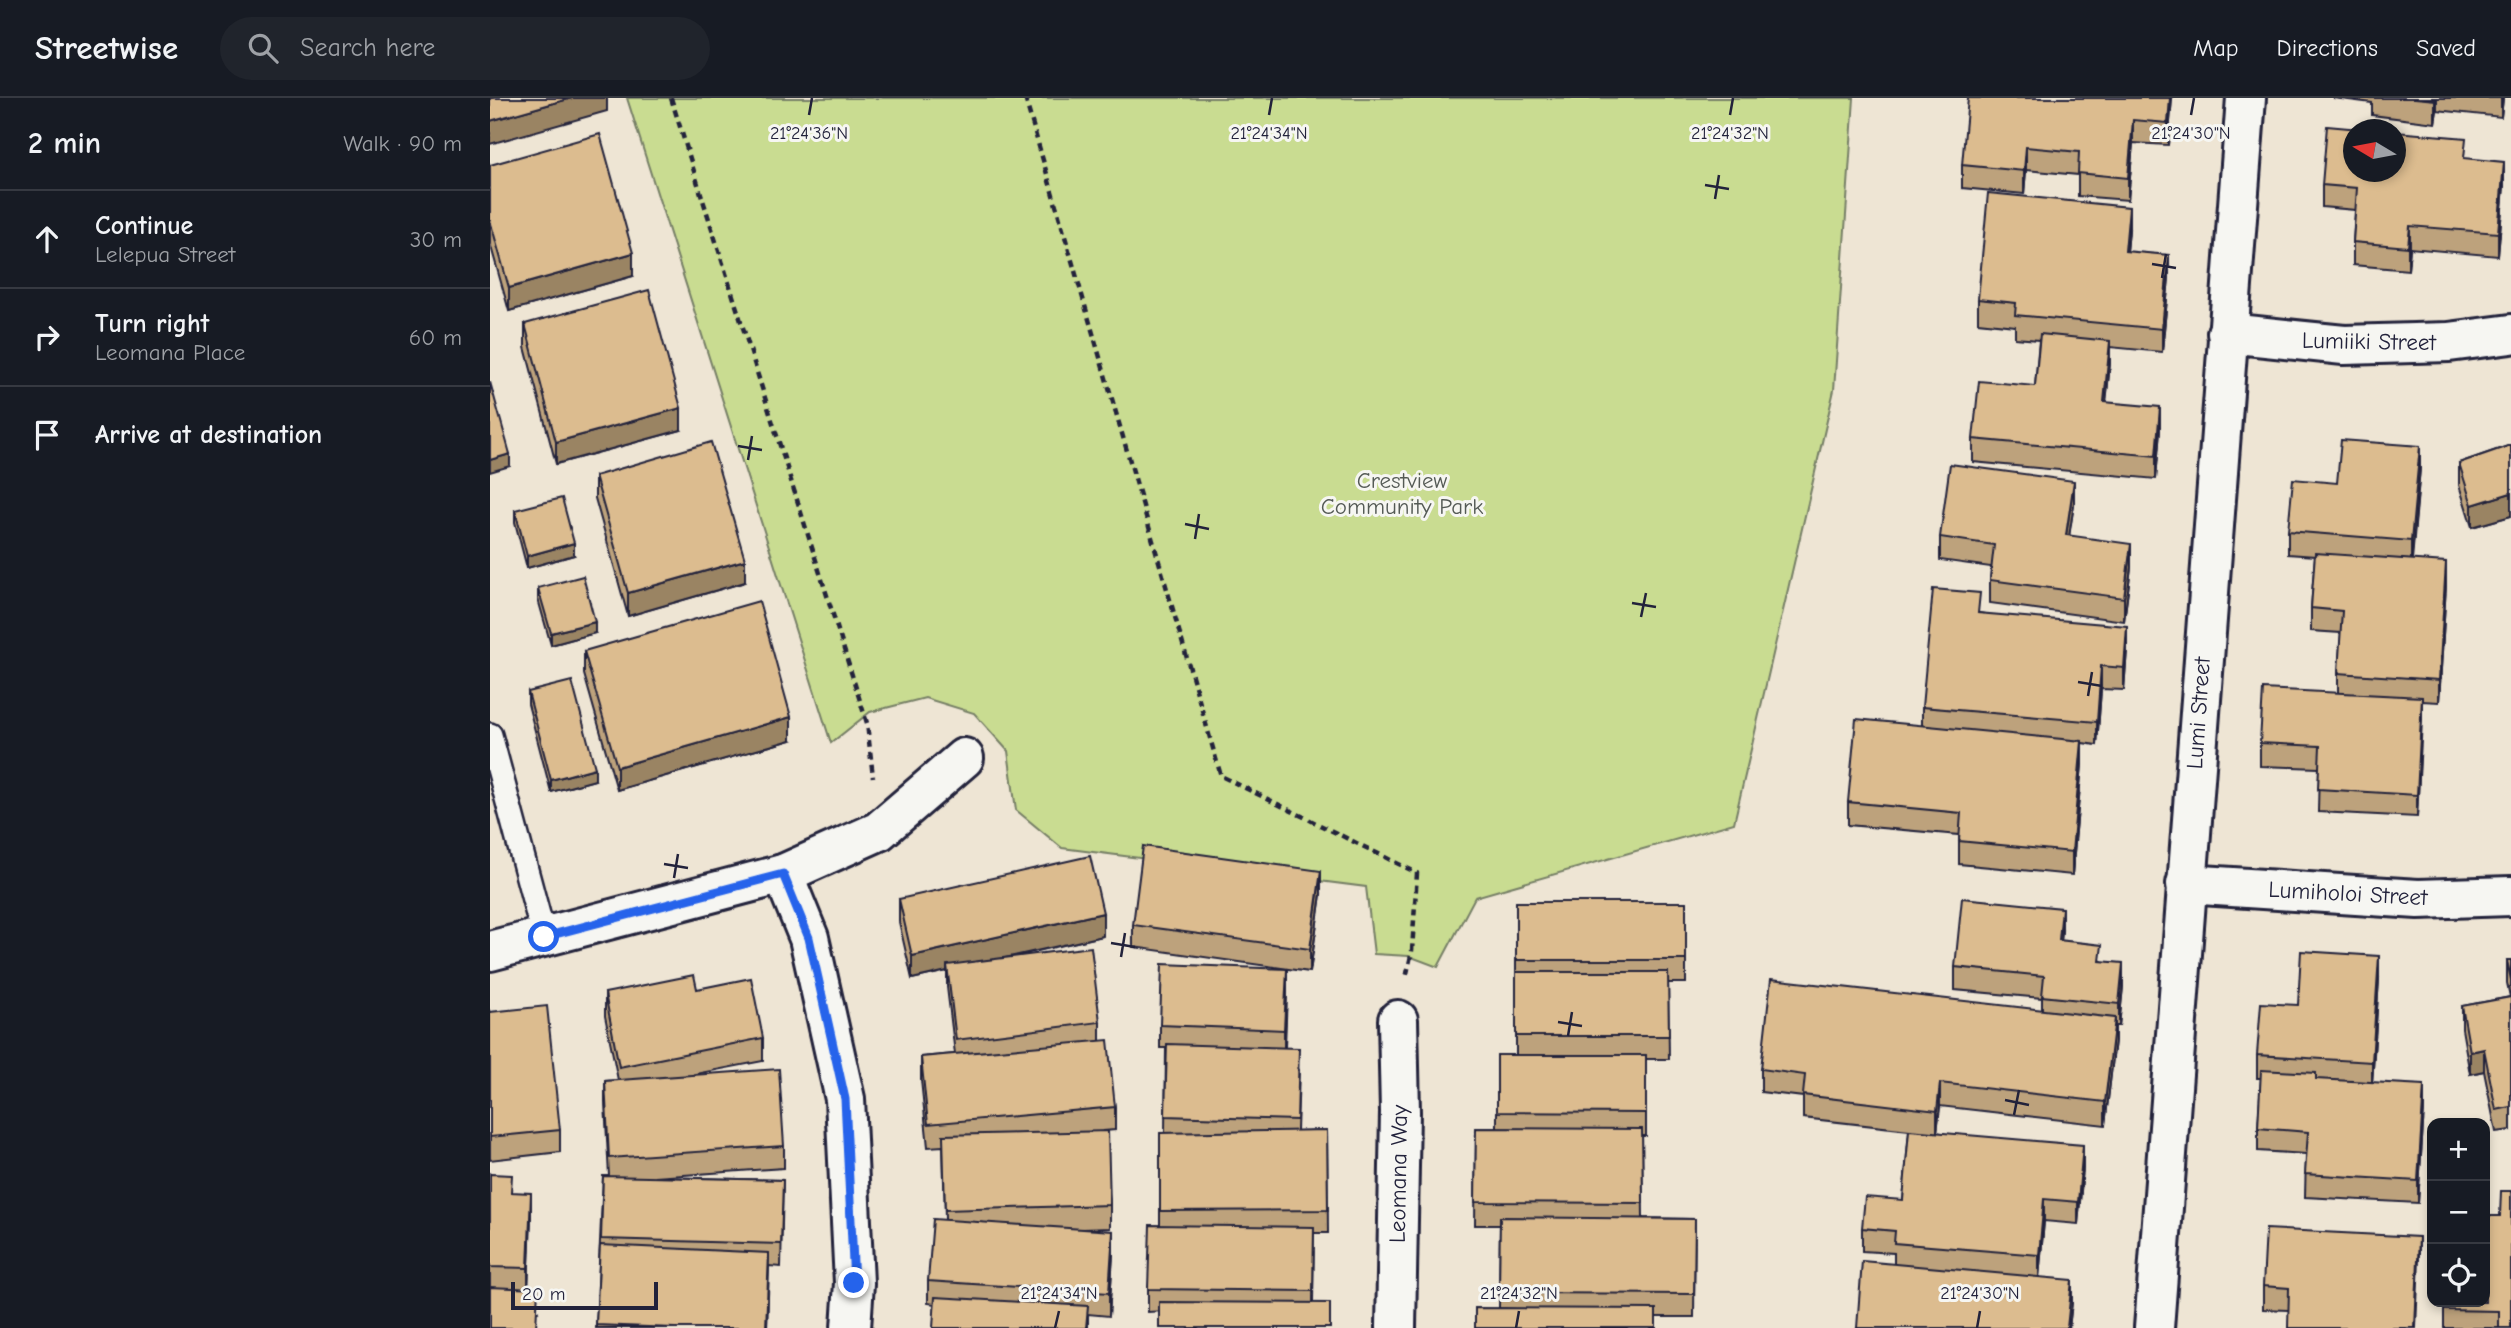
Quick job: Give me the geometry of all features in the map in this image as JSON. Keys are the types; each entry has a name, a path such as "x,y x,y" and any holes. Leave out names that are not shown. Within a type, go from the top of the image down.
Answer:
{"street":[{"name":"Lumi Street","path":"2154,1328 2246,98"},
{"name":"Lumiiki Street","path":"2227,333 2344,345 2449,342 2511,334"},
{"path":"490,951 783,874 879,831 964,758"},
{"path":"783,874 809,938 845,1099 854,1283 851,1328"},
{"name":"Lumiholoi Street","path":"2186,884 2418,899 2511,896"},
{"name":"Leomana Way","path":"1396,1328 1400,1112 1398,1020"}],"lane":[{"path":"490,735 544,937"}],"path":[{"path":"671,98 867,723 879,831"},
{"path":"1025,98 1221,776 1417,873 1412,951 1398,1020"}],"green space":[{"name":"Crestview Community Park","path":"627,98 1854,98 1834,390 1734,823 1475,897 1438,967 1409,956 1374,954 1366,887 1062,848 1016,810 1008,751 974,713 925,698 870,712 831,743"}],"building":[{"path":"490,98 572,98 490,121"},
{"path":"1968,98 2170,98 2168,123 2133,120 2128,178 2078,173 2079,152 2026,147 2024,171 1962,165"},
{"path":"2327,126 2343,127 2343,182 2406,182 2406,133 2466,138 2464,158 2504,162 2498,233 2410,226 2408,247 2353,242 2357,188 2322,185"},
{"path":"600,134 633,253 509,288 490,220 490,165"},
{"path":"1988,193 2129,207 2125,251 2169,255 2162,329 2015,315 2016,303 1978,299"},
{"path":"649,290 681,408 556,442 525,324"},
{"path":"2040,334 2110,341 2104,402 2160,407 2156,456 1973,439 1979,381 2035,386"},
{"path":"490,382 510,454 490,460"},
{"path":"2341,440 2420,446 2411,541 2288,531 2293,479 2337,483"},
{"path":"711,442 745,560 628,593 595,476"},
{"path":"2511,445 2511,493 2472,505 2459,463"},
{"path":"1950,464 2074,481 2066,535 2131,544 2124,598 1990,580 1994,545 1940,537"},
{"path":"562,498 574,543 527,556 515,510"},
{"path":"2315,553 2446,562 2439,680 2338,673 2342,611 2311,608"},
{"path":"583,576 595,622 551,633 538,588"},
{"path":"1933,589 1980,593 1978,613 2127,626 2124,668 2101,666 2097,722 1922,707"},
{"path":"759,601 791,717 617,767 584,651"},
{"path":"572,681 595,768 551,780 528,692"},
{"path":"2263,689 2422,697 2417,795 2318,789 2320,746 2260,743"},
{"path":"1856,719 2082,741 2072,852 1959,841 1961,813 1848,802"},
{"path":"1143,846 1321,871 1310,949 1133,925"},
{"path":"1090,856 1103,913 912,956 899,899"},
{"path":"1962,898 2062,908 2059,940 2102,945 2100,961 2123,963 2119,1004 2042,996 2044,976 1955,967"},
{"path":"1516,902 1686,902 1686,960 1516,960"},
{"path":"1091,947 1100,1022 956,1040 947,965"},
{"path":"2301,951 2379,956 2372,1062 2257,1055 2261,1003 2298,1005"},
{"path":"2507,960 2511,960 2511,980"},
{"path":"1162,964 1287,969 1284,1030 1160,1025"},
{"path":"1516,972 1668,972 1669,1036 1516,1036"},
{"path":"694,975 697,989 751,978 763,1038 619,1067 605,993"},
{"path":"1771,979 2115,1018 2105,1102 1940,1083 1937,1111 1803,1095 1805,1075 1761,1069"},
{"path":"2511,997 2511,1107 2496,1110 2484,1049 2470,1052 2462,1006"},
{"path":"547,1006 560,1130 490,1137 490,1012"},
{"path":"1108,1040 1115,1107 928,1124 921,1057"},
{"path":"1167,1044 1299,1048 1297,1120 1165,1116"},
{"path":"1497,1055 1646,1055 1646,1113 1497,1112"},
{"path":"779,1069 784,1146 609,1158 605,1081"},
{"path":"2261,1070 2316,1073 2316,1079 2424,1085 2418,1181 2305,1174 2308,1132 2258,1128"},
{"path":"1476,1128 1642,1129 1643,1203 1475,1202"},
{"path":"1327,1130 1328,1210 1160,1211 1160,1133"},
{"path":"1909,1130 2083,1145 2078,1202 2044,1199 2039,1255 1894,1243 1895,1231 1862,1228 1865,1197 1903,1200"},
{"path":"1108,1131 1110,1205 945,1210 943,1135"},
{"path":"490,1174 512,1175 511,1192 531,1193 528,1268 490,1267"},
{"path":"603,1176 783,1180 781,1244 601,1239"},
{"path":"2501,1191 2511,1191 2511,1328 2499,1328 2499,1311 2444,1310 2444,1307 2490,1307 2490,1216 2500,1216"},
{"path":"1500,1217 1695,1219 1694,1294 1499,1293"},
{"path":"933,1219 1113,1231 1109,1293 928,1281"},
{"path":"1150,1225 1314,1227 1313,1291 1148,1289"},
{"path":"2266,1229 2419,1237 2415,1328 2288,1328 2289,1288 2263,1286"},
{"path":"600,1245 769,1253 766,1328 596,1325"},
{"path":"1862,1261 2072,1280 2067,1328 1857,1328"},
{"path":"490,1287 538,1289 536,1328 490,1328"},
{"path":"935,1297 1088,1306 1086,1328 933,1328"},
{"path":"1159,1302 1330,1303 1330,1328 1159,1328"},
{"path":"1475,1308 1656,1309 1656,1328 1475,1328"}],"route":[{"path":"544,937 783,874 809,938 845,1099 854,1283"}]}
